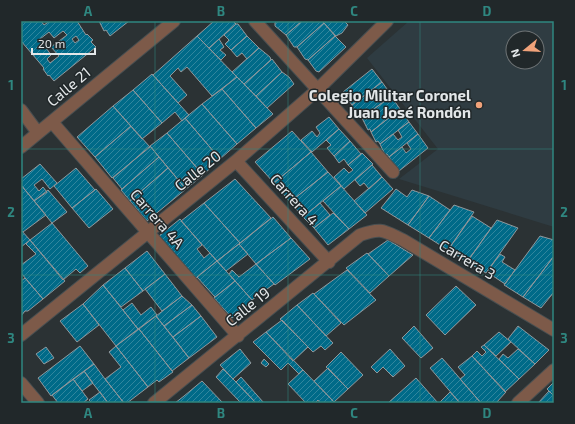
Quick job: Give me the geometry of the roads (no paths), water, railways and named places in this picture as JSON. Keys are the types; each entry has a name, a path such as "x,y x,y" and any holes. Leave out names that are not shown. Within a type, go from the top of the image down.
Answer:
{"street":[{"name":"Calle 21","path":"21,147 174,21"},
{"path":"254,21 393,172"},
{"name":"Calle 20","path":"21,336 236,161 316,90 386,21"},
{"path":"21,110 38,133"},
{"name":"Carrera 4A","path":"52,122 238,336"},
{"name":"Carrera 4","path":"236,161 328,262"},
{"name":"Carrera 3","path":"360,235 375,229 387,232 554,330"},
{"name":"Calle 19","path":"154,403 360,235"},
{"path":"518,403 554,370"},
{"path":"21,383 38,403"}],"place":[{"name":"Colegio Militar Coronel Juan José Rondón","path":"479,105"}]}
